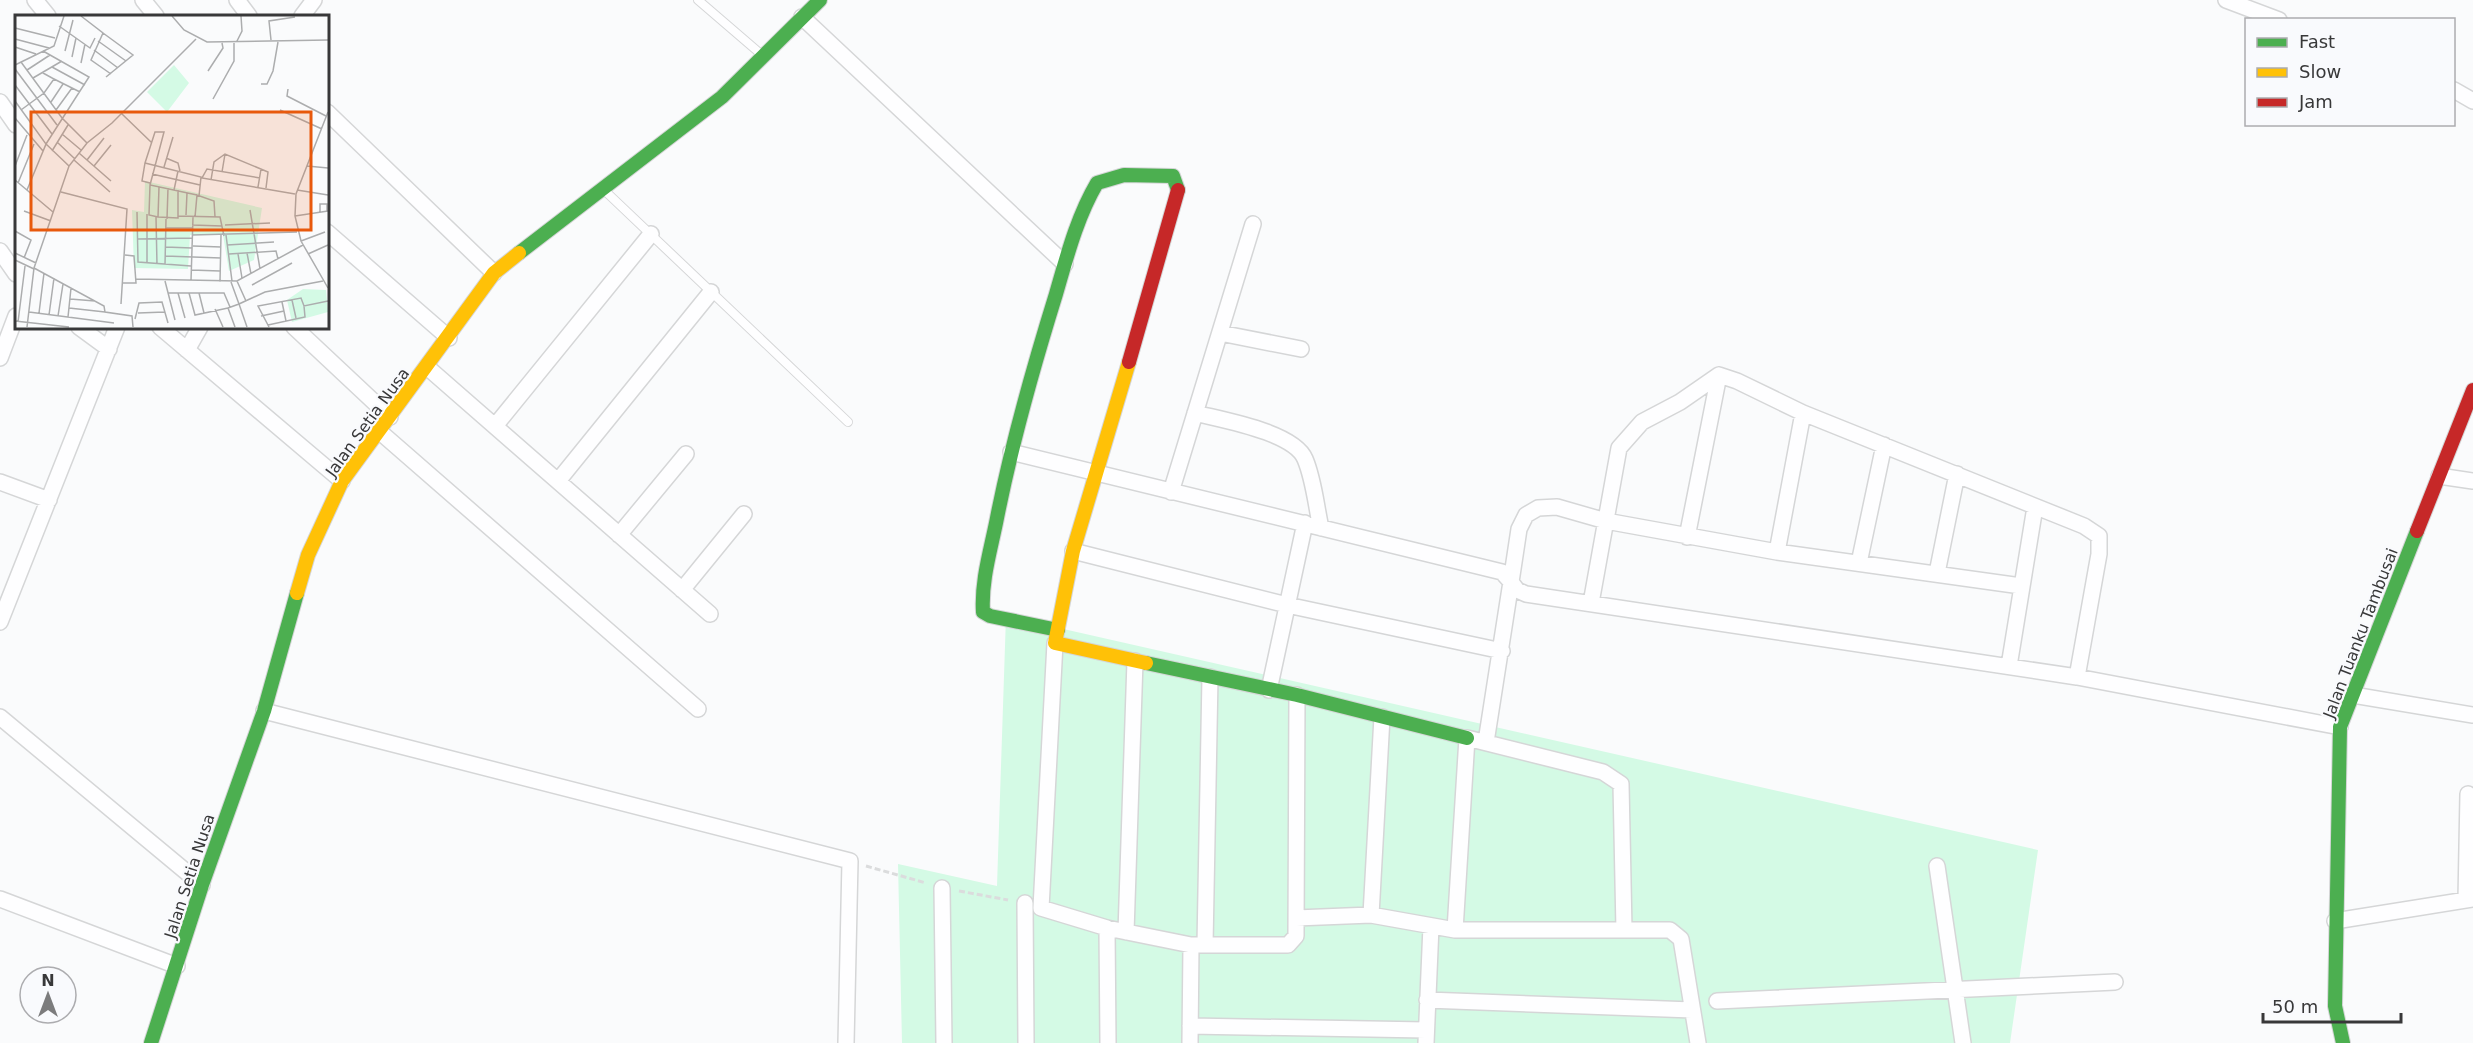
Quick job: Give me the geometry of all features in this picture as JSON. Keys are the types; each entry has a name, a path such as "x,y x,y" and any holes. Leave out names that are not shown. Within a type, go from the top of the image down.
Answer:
{"street":[{"path":"35,0 47,15"},
{"path":"144,0 155,15"},
{"path":"237,0 248,15"},
{"path":"303,15 314,0"},
{"name":"Jalan Setia Nusa","path":"151,1043 202,885 264,711 308,555 342,481 449,338 494,273 722,97 820,0"},
{"path":"2226,0 2274,18"},
{"path":"802,18 1065,264"},
{"path":"2455,91 2473,101"},
{"path":"0,102 15,124"},
{"path":"329,121 494,273"},
{"path":"1297,695 1296,936 1288,945 1198,945 1107,928 1041,908 1056,636 1073,550 1178,190 1173,176 1114,176 1095,184 1086,199 1065,264 1011,452 982,591 983,612 990,616 1056,636 1135,661 1297,695 1604,772 1621,784 1624,930"},
{"path":"1171,492 1253,224"},
{"path":"328,233 449,338"},
{"path":"495,426 651,234"},
{"path":"0,251 15,273"},
{"path":"558,482 711,292"},
{"path":"0,358 15,319"},
{"path":"80,328 109,349"},
{"path":"0,622 117,328"},
{"path":"161,328 342,481"},
{"path":"187,350 199,328"},
{"path":"295,328 390,417"},
{"path":"1220,333 1301,349"},
{"path":"427,367 710,614"},
{"path":"1719,375 1737,381 1803,413 2084,526 2098,536 2100,554 2077,676"},
{"path":"1591,603 1619,448 1642,423 1680,402 1719,375"},
{"path":"1687,537 1719,375"},
{"name":"Jalan Tuanku Tambusai","path":"2343,1043 2335,1006 2340,727 2473,390"},
{"path":"1195,413 1262,429 1288,441 1305,457 1321,528"},
{"path":"1777,552 1803,413"},
{"path":"379,431 698,709"},
{"path":"1859,563 1884,444"},
{"path":"1011,452 1502,572 1517,590 1526,594 2077,676 2340,727"},
{"path":"619,535 686,454"},
{"path":"1937,573 1957,474"},
{"path":"2439,476 2473,481"},
{"path":"0,482 49,500"},
{"path":"1486,742 1502,651 1518,529 1526,515 1538,508 1557,507 1606,521 1777,552 2021,586"},
{"path":"2009,666 2035,507"},
{"path":"682,590 744,514"},
{"path":"1269,690 1305,523"},
{"path":"1073,550 1287,605 1502,651"},
{"path":"1126,932 1135,661"},
{"path":"1190,1043 1198,945 1210,677"},
{"path":"2353,695 2473,715"},
{"path":"264,711 850,861 846,1043"},
{"path":"0,717 202,885"},
{"path":"1371,915 1382,717"},
{"path":"1455,930 1467,738"},
{"path":"2335,921 2469,899 2468,794"},
{"path":"1937,866 1963,1043"},
{"path":"942,888 944,1043"},
{"path":"0,899 177,966"},
{"path":"1025,903 1026,1043"},
{"path":"1296,918 1371,915 1455,930 1670,930 1681,939 1698,1043"},
{"path":"1191,1026 1426,1037 1431,926"},
{"path":"1107,928 1108,1043"},
{"path":"1717,1001 2115,982"},
{"path":"1427,1000 1692,1010"}],"lane":[{"path":"698,0 763,56"},
{"path":"602,188 848,422"}],"path":[{"path":"850,861 942,888 1025,903"}],"green space":[{"path":"1006,616 2038,850 2010,1043 902,1043 898,864 997,886"}],"traffic: fast":[{"path":"519,253 722,97 820,0"},
{"path":"1058,630 990,616 983,612 987,565 1023,405 1073,237 1097,183 1124,175 1173,176 1178,190"},
{"path":"2343,1043 2335,1006 2340,727 2417,531"},
{"path":"151,1043 202,885 264,711 297,593"},
{"path":"1146,663 1297,695 1467,738"}],"traffic: slow":[{"path":"297,593 308,555 342,481 494,273 519,253"},
{"path":"1129,362 1073,551 1055,643 1146,663"}],"traffic: jam":[{"path":"1129,362 1178,190"},
{"path":"2417,531 2473,390"}]}
